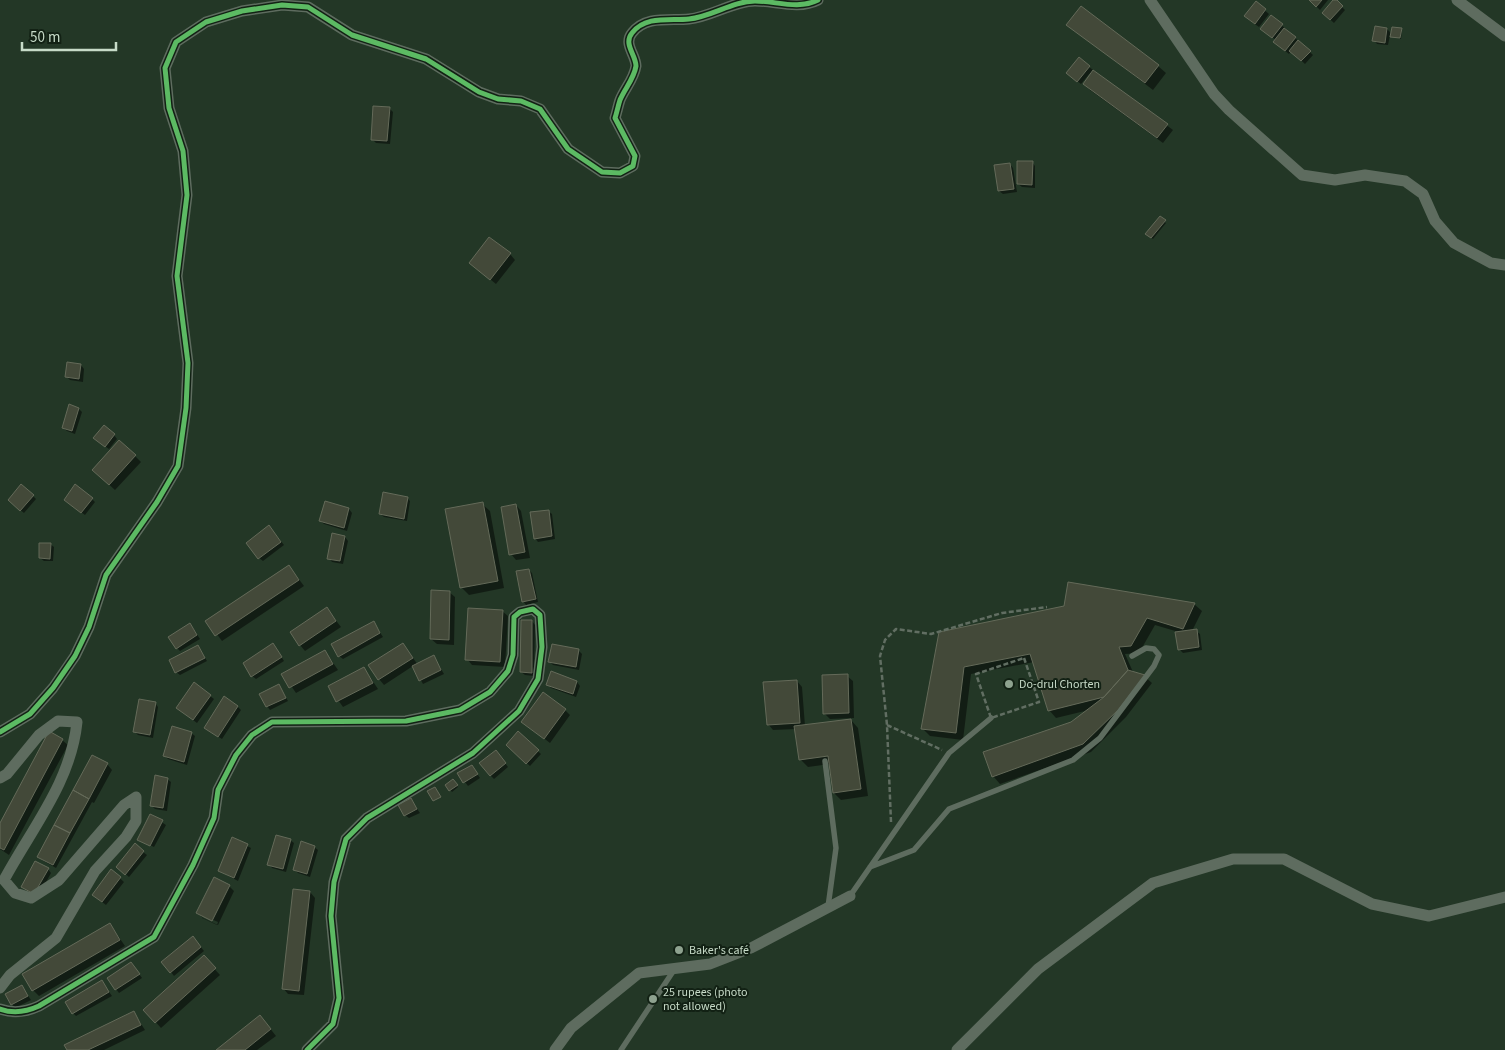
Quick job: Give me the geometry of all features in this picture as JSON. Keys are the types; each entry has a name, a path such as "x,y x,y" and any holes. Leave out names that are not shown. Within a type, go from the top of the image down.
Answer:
{"street":[{"path":"0,732 30,714 53,688 75,656 88,627 106,575 158,502 178,466 186,408 188,363 176,276 188,195 183,151 169,108 165,68 176,42 206,22 242,11 282,5 308,7 352,35 426,59 479,92 498,99 521,101 540,109 568,149 602,172 620,173 633,166 635,156 615,118 620,100 633,77 636,64 628,44 631,34 647,22 665,18 689,19 722,11 747,1 770,0 790,5 812,3 818,0"},
{"path":"1150,0 1214,94 1302,176 1334,180 1365,175 1405,181 1424,194 1436,221 1454,243 1491,263 1505,265"},
{"path":"1457,0 1505,36"},
{"path":"0,1009 13,1012 28,1011 39,1006 154,938 193,864 214,818 218,790 236,755 252,735 272,722 406,721 460,710 490,692 508,671 513,655 514,617 520,612 533,609 540,616 542,647 538,679 520,711 473,753 367,818 346,839 334,882 331,916 339,998 333,1024 307,1050"},
{"path":"0,778 7,774 39,735 58,721 77,722 70,762 59,787 4,880 15,893 30,898 59,880 124,805 136,797 137,805 136,820 126,837 95,872 56,938 10,975 0,988"},
{"path":"957,1050 1038,969 1152,883 1233,859 1284,859 1372,904 1429,916 1505,897"},
{"path":"555,1050 571,1028 639,973 710,964 751,948 850,896"}],"lane":[{"path":"870,867 914,850 950,809 1073,760 1100,738 1154,666 1160,655 1154,649 1146,648 1132,656"},
{"path":"850,896 949,753 990,718"},
{"path":"825,761 836,848 828,909"},
{"path":"621,1050 675,968"}],"path":[{"path":"892,836 880,656 885,640 896,629 932,634 1002,613 1046,607"},
{"path":"1024,658 1039,702 990,718 976,674 1024,658"},
{"path":"886,725 949,753"}],"building":[{"path":"1309,0 1322,0 1316,7"},
{"path":"1333,0 1337,0 1343,6 1330,20 1322,13"},
{"path":"1256,1 1266,9 1255,24 1244,16"},
{"path":"1081,6 1159,65 1145,83 1066,25"},
{"path":"1271,15 1283,24 1272,38 1260,29"},
{"path":"1375,26 1387,28 1385,43 1372,41"},
{"path":"1392,27 1402,28 1400,38 1390,37"},
{"path":"1284,28 1296,37 1285,51 1273,42"},
{"path":"1298,40 1311,51 1301,61 1289,51"},
{"path":"1079,57 1090,66 1077,82 1066,73"},
{"path":"1093,70 1168,124 1157,138 1083,84"},
{"path":"373,106 390,107 387,141 371,140"},
{"path":"1017,161 1033,161 1032,185 1017,184"},
{"path":"1010,163 1014,189 998,191 994,165"},
{"path":"1160,216 1166,220 1151,238 1145,234"},
{"path":"489,237 511,253 490,280 469,263"},
{"path":"67,362 81,364 79,379 65,377"},
{"path":"69,404 79,408 72,431 62,428"},
{"path":"104,425 115,434 105,447 93,438"},
{"path":"119,440 136,455 109,485 92,470"},
{"path":"21,484 34,495 20,511 8,500"},
{"path":"75,484 93,498 81,513 64,500"},
{"path":"383,492 408,497 404,519 379,514"},
{"path":"325,501 349,508 344,528 319,521"},
{"path":"483,502 498,581 460,588 445,509"},
{"path":"516,504 525,552 509,555 501,507"},
{"path":"549,510 552,536 534,539 530,512"},
{"path":"269,525 281,542 258,559 246,543"},
{"path":"332,533 345,536 340,561 327,559"},
{"path":"39,543 51,543 50,559 39,558"},
{"path":"289,565 299,580 215,636 205,621"},
{"path":"529,569 536,599 522,602 516,571"},
{"path":"1068,582 1195,603 1183,629 1147,618 1131,646 1119,647 1128,670 1104,697 1048,711 1030,654 964,667 956,733 921,729 939,632 1064,606"},
{"path":"431,590 450,591 449,640 430,639"},
{"path":"327,607 336,621 299,646 290,632"},
{"path":"468,608 503,610 500,662 465,660"},
{"path":"521,620 532,620 532,673 520,672"},
{"path":"374,621 380,633 338,657 331,644"},
{"path":"190,623 197,635 176,649 168,637"},
{"path":"1197,629 1199,647 1178,650 1175,632"},
{"path":"273,643 282,657 251,677 243,663"},
{"path":"403,643 413,658 378,680 368,665"},
{"path":"552,644 579,649 576,667 548,662"},
{"path":"198,645 205,658 175,673 169,660"},
{"path":"325,650 333,664 289,688 281,674"},
{"path":"434,655 441,670 419,681 412,666"},
{"path":"364,667 373,683 336,702 328,686"},
{"path":"1128,670 1145,675 1119,709 1083,744 992,777 983,752 1071,722 1104,697"},
{"path":"551,671 577,681 573,694 546,685"},
{"path":"848,674 849,713 823,714 822,675"},
{"path":"797,680 800,723 767,725 763,682"},
{"path":"194,682 211,695 193,720 176,708"},
{"path":"279,684 286,698 266,707 259,694"},
{"path":"543,692 566,709 544,739 521,722"},
{"path":"224,696 238,706 218,737 204,728"},
{"path":"139,699 156,702 150,735 133,732"},
{"path":"851,719 861,789 833,793 828,756 799,760 794,726"},
{"path":"172,726 192,732 184,762 163,756"},
{"path":"49,731 63,739 4,850 0,848 0,823"},
{"path":"518,731 539,750 526,764 506,745"},
{"path":"496,750 506,763 490,776 479,763"},
{"path":"92,755 108,763 89,799 73,790"},
{"path":"472,765 478,774 463,783 457,773"},
{"path":"155,775 168,778 163,808 150,806"},
{"path":"453,779 458,785 449,791 445,785"},
{"path":"435,787 441,797 433,801 427,791"},
{"path":"73,790 89,799 70,833 54,825"},
{"path":"411,798 417,809 404,816 398,805"},
{"path":"150,814 163,820 150,846 137,840"},
{"path":"54,825 70,833 53,865 37,857"},
{"path":"276,835 291,839 283,869 267,865"},
{"path":"232,837 248,844 234,878 218,871"},
{"path":"301,841 315,846 307,874 293,870"},
{"path":"135,843 144,851 125,875 116,867"},
{"path":"35,861 49,868 34,894 21,887"},
{"path":"111,869 121,877 102,902 92,895"},
{"path":"214,877 230,885 212,921 196,913"},
{"path":"293,889 310,891 299,991 282,989"},
{"path":"110,923 120,940 32,991 22,974"},
{"path":"193,936 201,947 170,973 161,962"},
{"path":"204,955 216,968 155,1023 143,1010"},
{"path":"131,962 140,974 115,990 107,978"},
{"path":"102,980 109,992 72,1014 65,1002"},
{"path":"22,985 28,996 11,1005 5,994"},
{"path":"134,1011 141,1025 88,1050 67,1050 64,1045"},
{"path":"260,1015 271,1029 245,1050 216,1050"}],"cycle path":[{"path":"0,732 30,714 53,688 75,656 89,627 106,575 157,502 178,466 186,408 188,363 177,276 187,195 183,151 169,108 165,68 176,42 206,22 242,11 282,5 308,7 352,35 426,59 479,92 498,99 521,101 540,109 568,149 602,172 620,173 633,166 635,156 615,118 620,100 635,71 636,66 629,41 632,33 638,27 651,21 697,18 747,2 763,1 795,5 818,0"},
{"path":"0,1009 20,1012 39,1006 154,937 193,865 214,818 218,790 236,755 252,735 272,722 406,721 460,710 490,692 508,671 513,655 514,617 520,612 533,609 540,615 542,647 538,679 519,711 473,753 367,818 346,839 334,882 331,916 339,998 333,1024 307,1050"}],"place":[{"name":"Do-drul Chorten","path":"1009,684"},
{"name":"Baker's café","path":"679,950"},
{"name":"25 rupees (photo not allowed)","path":"653,999"}]}
